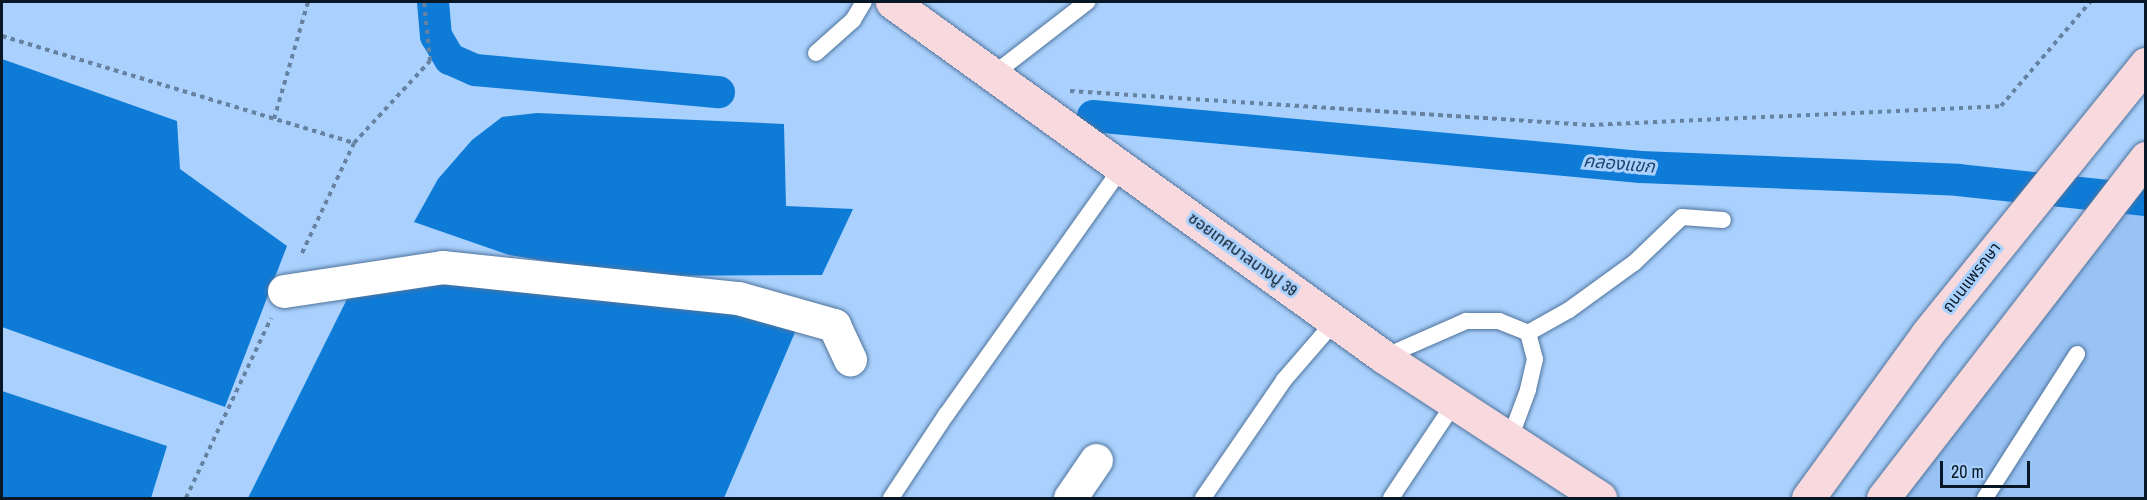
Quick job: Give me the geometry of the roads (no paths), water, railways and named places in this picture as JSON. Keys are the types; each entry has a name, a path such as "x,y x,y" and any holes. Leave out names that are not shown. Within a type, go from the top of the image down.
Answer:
{"main road":[{"name":"ซอยเทศบาลบางปู 39","path":"892,2 1384,357 1453,405 1600,498"},
{"name":"ถนนแพรกษา","path":"1808,498 2000,240 2145,64"},
{"path":"1883,498 2140,164"}],"street":[{"path":"284,291 442,267 738,298 834,325 850,360"},
{"path":"1070,498 1096,460"}],"lane":[{"path":"816,53 853,20 864,2"},
{"path":"994,74 1087,2"},
{"path":"891,498 946,415 1122,167"},
{"path":"1528,333 1634,263 1682,217 1723,220"},
{"path":"1203,498 1284,380 1335,321"},
{"path":"1384,357 1466,321 1499,321 1528,333"},
{"path":"1509,441 1528,390 1535,359 1528,333"},
{"path":"1985,498 2077,354"},
{"path":"1391,498 1453,405"}],"water":[{"path":"2,59 177,121 180,169 287,246 225,407 2,327"},
{"path":"537,113 784,124 786,206 853,209 822,275 636,276 509,255 414,222 438,179 472,140 502,117"},
{"path":"376,265 808,302 724,498 248,498 352,289"},
{"path":"2,391 167,446 151,498 2,498"}],"waterway":[{"path":"433,2 436,36 450,59 475,70 719,92"},
{"name":"คลองแขก","path":"1093,116 1641,167 1958,180 2146,200"}]}
